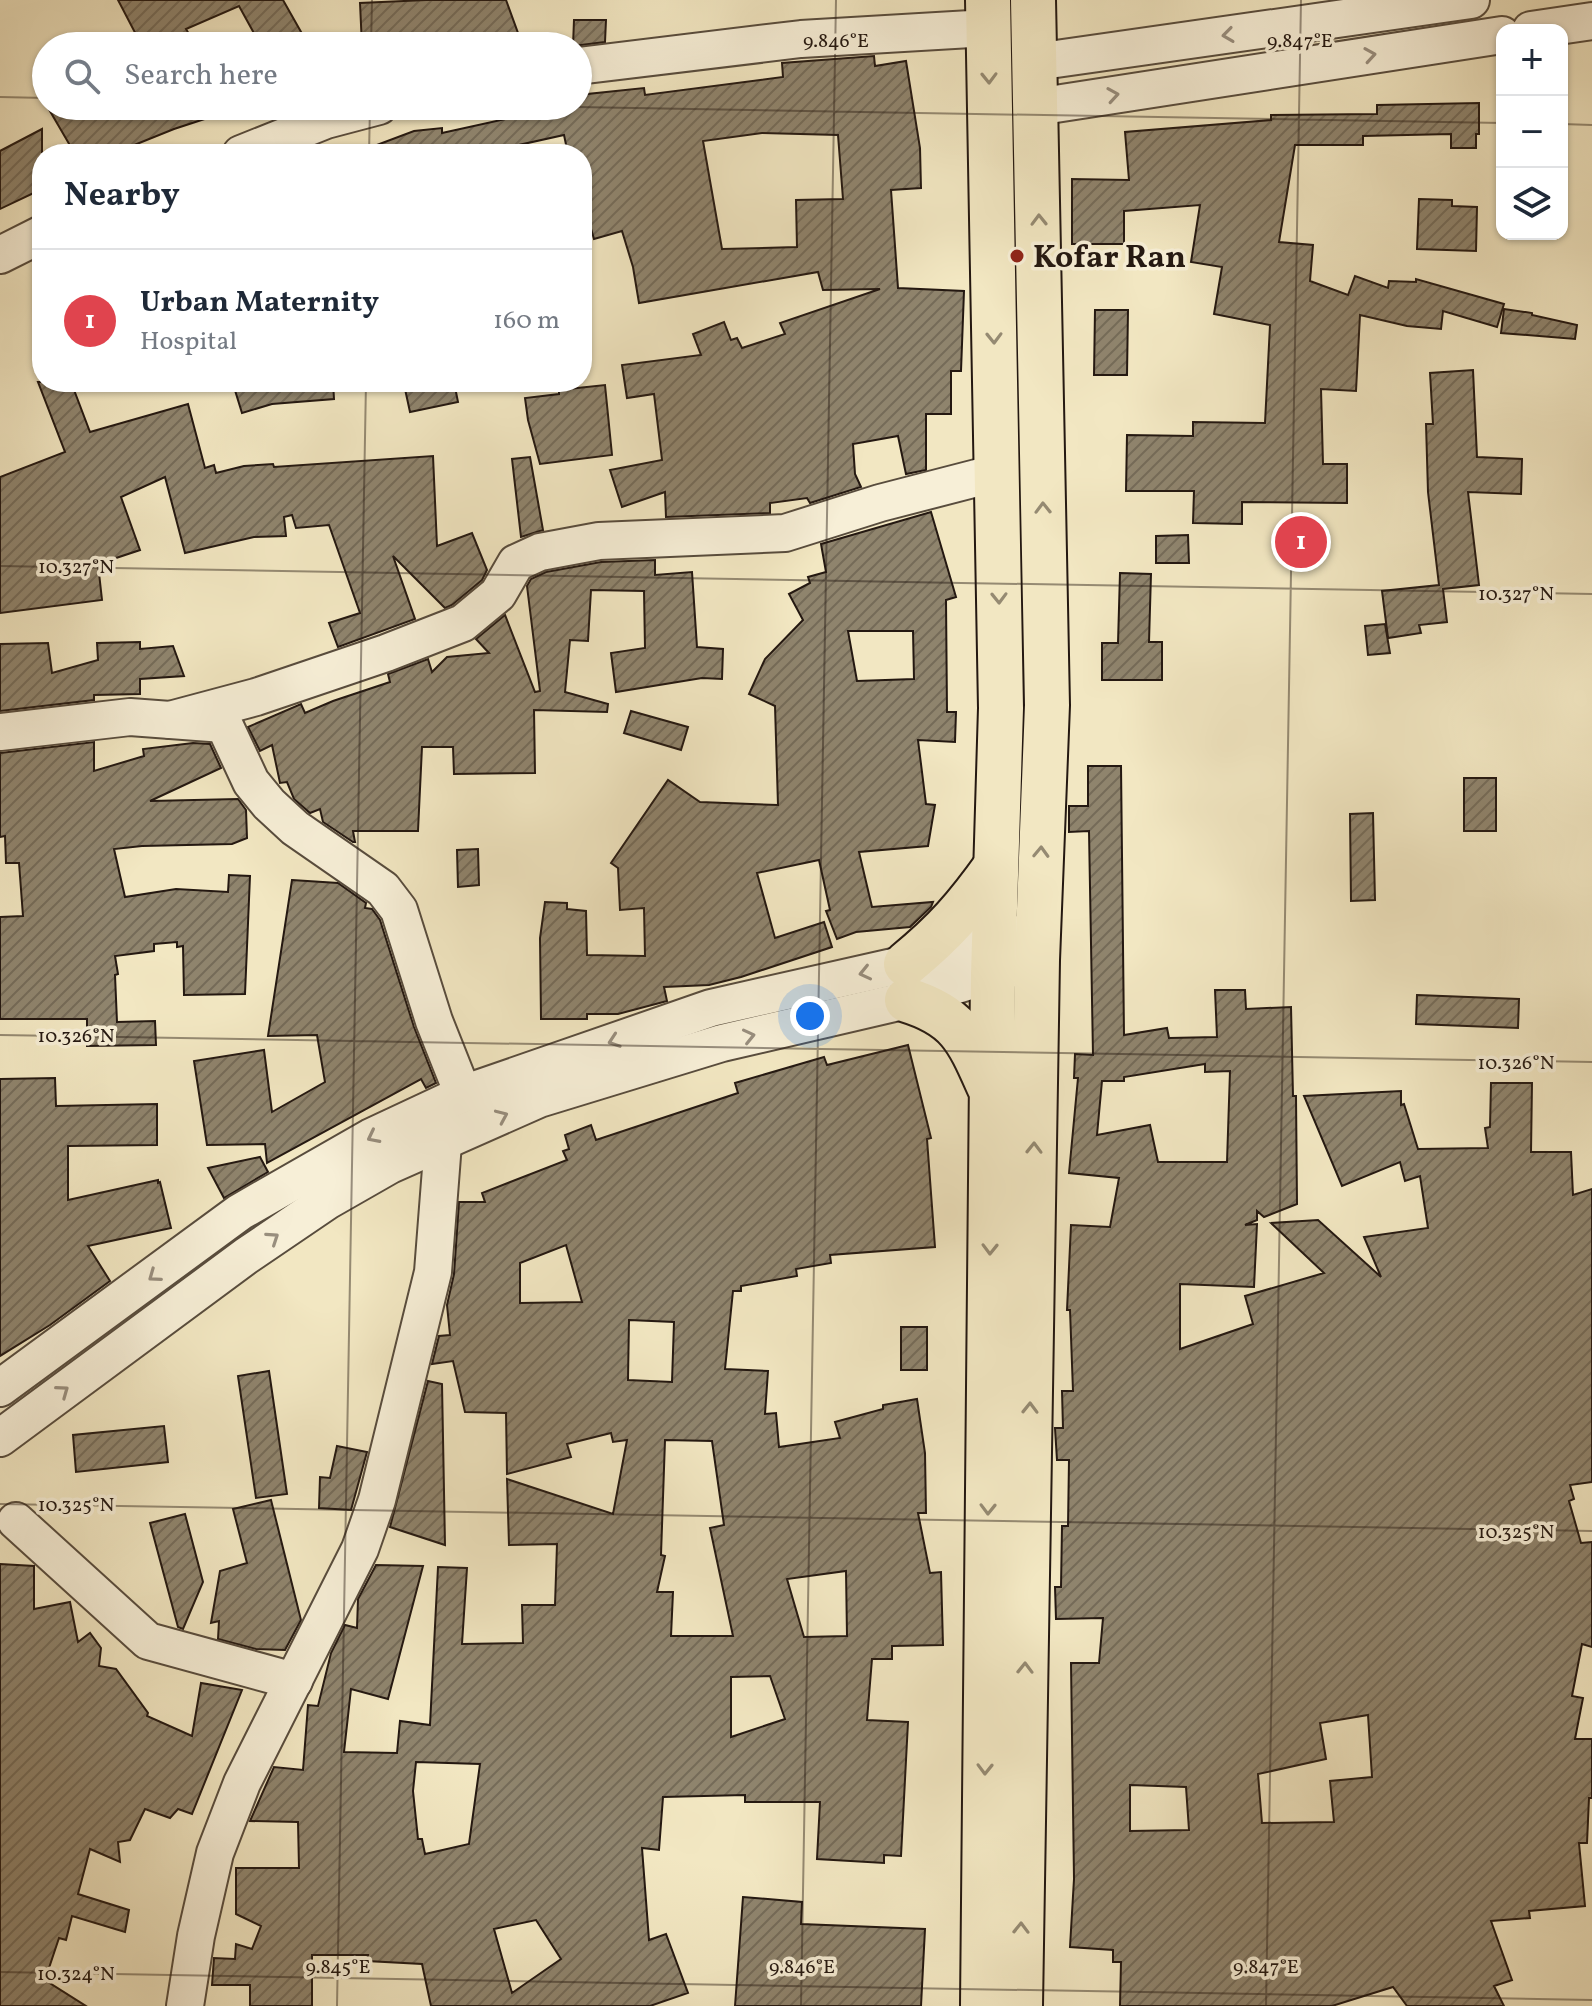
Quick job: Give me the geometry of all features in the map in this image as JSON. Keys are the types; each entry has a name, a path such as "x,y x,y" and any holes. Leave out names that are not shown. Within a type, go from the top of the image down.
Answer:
{"main road":[{"path":"1020,2006 1038,945 1047,705 1033,0"},
{"path":"983,2006 992,1093 1001,708 988,14"},
{"path":"992,1093 973,1050 956,1026 906,982 938,938 964,912 996,866"}],"street":[{"path":"1035,62 1471,0"},
{"path":"592,64 988,14"},
{"path":"1568,25 1592,21"},
{"path":"1036,107 1496,36"},
{"path":"266,144 326,120"},
{"path":"0,255 32,239"},
{"path":"170,720 256,697 463,623 498,594 516,563 540,552 599,541 785,533 880,503 996,473"},
{"path":"0,732 130,717 224,724 251,782 269,804 295,828 383,889 399,910 434,1021 463,1094"},
{"path":"0,1438 246,1256 327,1201 390,1165 539,1099 906,982 1038,945"},
{"path":"0,1388 240,1212 371,1137 463,1094 711,1008 906,982"},
{"path":"185,2006 196,1936 215,1853 242,1783 360,1549 377,1500 433,1272 443,1143"},
{"path":"16,1521 148,1641 294,1681"}],"building":[{"path":"118,0 283,0 301,32 253,32 239,6 186,29 188,32 135,32"},
{"path":"506,0 518,32 361,32 360,3"},
{"path":"574,20 606,20 605,42 592,44 592,32 574,32"},
{"path":"874,56 875,66 906,61 920,148 921,188 891,190 898,288 964,291 961,371 951,371 951,414 926,414 926,470 906,474 898,436 853,444 855,474 861,487 810,503 807,498 770,503 770,513 666,517 665,492 622,507 610,470 662,460 654,394 627,398 622,365 701,355 693,334 724,322 731,340 737,338 742,348 785,334 780,323 880,289 823,290 818,272 639,303 633,267 622,231 594,239 592,144 566,144 564,135 523,144 379,144 414,131 442,128 442,133 501,120 592,120 592,94 644,88 645,95 783,77 782,63","holes":["762,133 838,135 843,199 796,200 797,247 722,249 703,141"]},
{"path":"1479,103 1476,148 1451,148 1451,134 1363,136 1363,145 1295,145 1279,242 1313,245 1310,281 1348,295 1355,276 1388,288 1389,281 1416,282 1416,279 1504,304 1497,327 1443,311 1441,329 1407,326 1360,315 1356,391 1321,389 1323,464 1347,464 1347,503 1242,502 1242,524 1193,523 1194,491 1126,491 1127,435 1193,436 1193,422 1265,423 1270,325 1214,314 1222,267 1191,262 1200,205 1124,211 1124,244 1072,244 1072,179 1129,180 1125,132 1271,120 1271,115 1377,114 1377,105"},
{"path":"55,120 202,120 137,144 69,144"},
{"path":"42,129 42,144 32,144 32,194 0,209 0,151"},
{"path":"1419,199 1452,200 1452,206 1477,207 1476,251 1417,249"},
{"path":"1504,309 1577,325 1575,339 1501,333"},
{"path":"1095,310 1128,310 1127,375 1094,375"},
{"path":"1473,370 1477,457 1522,459 1521,494 1468,492 1479,585 1443,589 1447,622 1419,625 1421,633 1388,638 1382,591 1439,585 1428,492 1426,424 1433,424 1430,373"},
{"path":"605,385 612,455 540,464 525,398 559,392 592,392 592,386"},
{"path":"42,392 75,392 90,432 188,404 205,468 214,465 216,473 244,466 273,464 274,467 433,456 437,546 472,533 487,570 482,580 445,608 393,556 415,619 338,647 329,623 360,613 329,525 296,528 292,515 284,517 286,536 254,537 185,553 165,477 121,497 140,550 98,564 102,600 0,613 0,477 65,452"},
{"path":"236,392 334,392 334,399 272,404 242,413"},
{"path":"406,392 456,392 458,402 410,412"},
{"path":"530,457 543,530 521,537 512,459"},
{"path":"931,512 956,597 946,600 947,712 956,712 955,742 918,740 926,804 935,805 928,846 859,852 872,907 933,902 931,907 910,927 856,932 837,939 826,911 830,910 819,860 757,873 775,938 824,922 832,947 709,985 664,987 667,1001 618,1014 587,1014 587,1019 541,1019 540,938 545,902 567,903 567,909 586,911 587,955 645,956 644,908 620,910 618,868 611,863 668,780 700,802 778,805 775,706 749,694 765,659 803,620 789,594 810,583 808,577 826,572 821,544","holes":["848,631 913,631 914,679 857,681"]},
{"path":"1188,535 1189,563 1156,563 1156,536"},
{"path":"655,560 655,575 692,572 697,647 723,649 722,679 702,678 616,692 611,653 645,648 644,591 591,590 588,641 570,640 565,692 608,704 607,712 534,710 535,773 454,774 453,747 422,747 418,831 353,831 353,842 323,822 320,809 310,813 294,799 287,782 280,783 272,745 260,751 248,727 301,704 305,713 390,682 388,674 428,659 432,672 447,657 489,653 476,639 505,615 535,692 540,691 527,586 531,579 546,572 601,562"},
{"path":"1120,573 1151,574 1149,642 1162,642 1162,680 1102,680 1102,643 1118,643"},
{"path":"1385,624 1390,653 1368,655 1365,626"},
{"path":"140,642 140,649 173,646 184,676 140,679 140,694 94,695 94,700 0,711 0,644 48,643 52,673 98,660 97,643"},
{"path":"631,711 688,727 681,750 624,733"},
{"path":"94,742 94,771 144,756 143,749 210,744 221,768 150,801 238,799 246,810 247,838 232,844 114,849 125,897 176,889 228,892 229,875 250,876 245,994 184,995 183,946 177,947 177,942 154,944 154,951 115,956 118,974 115,975 117,1022 155,1021 156,1045 87,1046 87,1019 0,1019 0,917 23,916 19,863 6,863 5,836 0,837 0,753"},
{"path":"1088,766 1121,766 1124,1035 1167,1028 1169,1038 1217,1037 1215,990 1245,990 1246,1009 1291,1007 1297,1204 1264,1217 1257,1211 1257,1220 1245,1225 1257,1224 1254,1287 1180,1284 1180,1349 1253,1324 1245,1296 1324,1273 1271,1223 1318,1220 1381,1277 1364,1237 1428,1228 1420,1176 1405,1181 1400,1162 1342,1186 1304,1096 1401,1091 1401,1105 1404,1104 1418,1149 1488,1148 1485,1128 1490,1127 1491,1083 1532,1083 1531,1152 1571,1152 1573,1195 1592,1189 1592,1482 1570,1485 1574,1499 1569,1501 1581,1543 1592,1542 1592,1647 1582,1644 1572,1696 1583,1698 1575,1739 1592,1739 1592,1798 1589,1798 1587,1843 1579,1843 1585,1906 1529,1911 1530,1918 1491,1921 1512,1980 1494,1986 1504,2006 1407,2006 1393,1987 1332,2006 1120,2006 1121,1962 1113,1962 1113,1950 1070,1947 1074,1879 1071,1663 1099,1663 1103,1618 1056,1619 1055,1587 1061,1587 1062,1526 1068,1526 1069,1460 1057,1460 1055,1428 1063,1428 1062,1391 1073,1391 1070,1310 1067,1310 1071,1225 1110,1227 1119,1178 1069,1173 1078,1078 1074,1078 1075,1054 1093,1055 1089,831 1069,832 1069,806 1088,806","holes":["1205,1064 1205,1072 1230,1071 1227,1162 1158,1162 1150,1125 1097,1135 1102,1081 1124,1081 1124,1077","1368,1715 1372,1777 1330,1781 1334,1822 1262,1823 1258,1774 1326,1759 1320,1723","1130,1785 1186,1787 1189,1830 1130,1831"]},
{"path":"1464,778 1496,778 1496,831 1464,831"},
{"path":"1373,813 1375,900 1351,901 1350,814"},
{"path":"478,849 479,885 458,887 457,850"},
{"path":"292,880 338,883 366,903 365,908 372,909 380,920 414,1027 436,1083 426,1088 421,1079 267,1163 265,1144 207,1145 194,1061 264,1050 272,1112 325,1082 317,1035 268,1036"},
{"path":"1417,995 1519,999 1518,1028 1416,1024"},
{"path":"908,1045 931,1138 927,1139 935,1247 830,1255 831,1263 796,1269 797,1276 741,1286 741,1291 733,1291 725,1369 768,1371 765,1414 776,1413 779,1447 840,1438 835,1422 883,1409 883,1405 917,1399 925,1453 926,1513 918,1513 930,1573 941,1572 943,1645 892,1646 892,1659 872,1659 867,1720 908,1722 901,1856 884,1855 884,1863 817,1859 820,1802 745,1802 745,1795 663,1797 659,1850 642,1848 649,1940 666,1934 688,1993 650,2006 431,2006 422,1964 367,1961 368,1955 312,1955 312,2006 250,2006 250,1985 212,1985 214,1958 235,1959 236,1944 252,1949 261,1926 236,1914 236,1868 299,1868 298,1822 250,1821 274,1767 303,1770 308,1705 318,1706 331,1653 345,1625 357,1628 358,1599 376,1565 423,1566 388,1699 351,1689 344,1752 397,1753 400,1721 430,1725 438,1567 467,1568 462,1644 523,1643 522,1605 555,1605 557,1544 509,1545 507,1479 613,1514 627,1440 613,1442 611,1433 567,1444 571,1457 507,1474 506,1413 465,1412 453,1361 432,1364 439,1336 450,1335 447,1305 454,1274 459,1202 485,1202 482,1193 567,1160 563,1151 569,1149 565,1135 591,1125 596,1140 738,1093 735,1083 824,1057 827,1065","holes":["566,1245 582,1302 520,1303 520,1263","629,1320 674,1322 672,1382 628,1380","665,1440 712,1441 724,1525 710,1528 733,1636 671,1636 673,1592 657,1592 665,1556 661,1555","846,1571 847,1636 804,1637 787,1579","770,1676 785,1719 731,1737 731,1677","416,1762 480,1764 469,1844 425,1854 422,1839 418,1839 413,1791","536,1920 561,1959 512,1993 494,1929"]},
{"path":"55,1078 56,1106 157,1104 157,1145 68,1146 68,1200 158,1180 171,1228 88,1246 110,1281 50,1325 0,1356 0,1079"},
{"path":"260,1157 268,1172 224,1198 208,1168"},
{"path":"901,1327 927,1327 927,1370 901,1370"},
{"path":"269,1371 287,1494 256,1498 238,1376"},
{"path":"428,1381 442,1384 445,1545 390,1527"},
{"path":"164,1426 168,1462 76,1472 73,1435"},
{"path":"337,1446 367,1452 351,1510 319,1508 320,1477 330,1478"},
{"path":"271,1500 301,1620 285,1650 256,1649 218,1639 219,1621 211,1623 220,1571 247,1563 233,1509"},
{"path":"185,1514 203,1582 183,1629 178,1627 150,1523"},
{"path":"0,1564 34,1566 34,1609 70,1602 78,1642 90,1633 101,1648 99,1666 116,1669 148,1713 147,1716 192,1736 201,1683 242,1690 192,1814 178,1809 170,1818 145,1809 130,1840 118,1842 120,1862 90,1849 78,1894 129,1910 125,1932 72,1916 66,1940 59,1938 45,1980 86,2006 0,2006"},
{"path":"743,1897 802,1902 801,1924 925,1929 921,2006 735,2006"}],"place":[{"name":"Kofar Ran","path":"1017,256"},
{"name":"Urban Maternity","path":"1301,542"}]}
